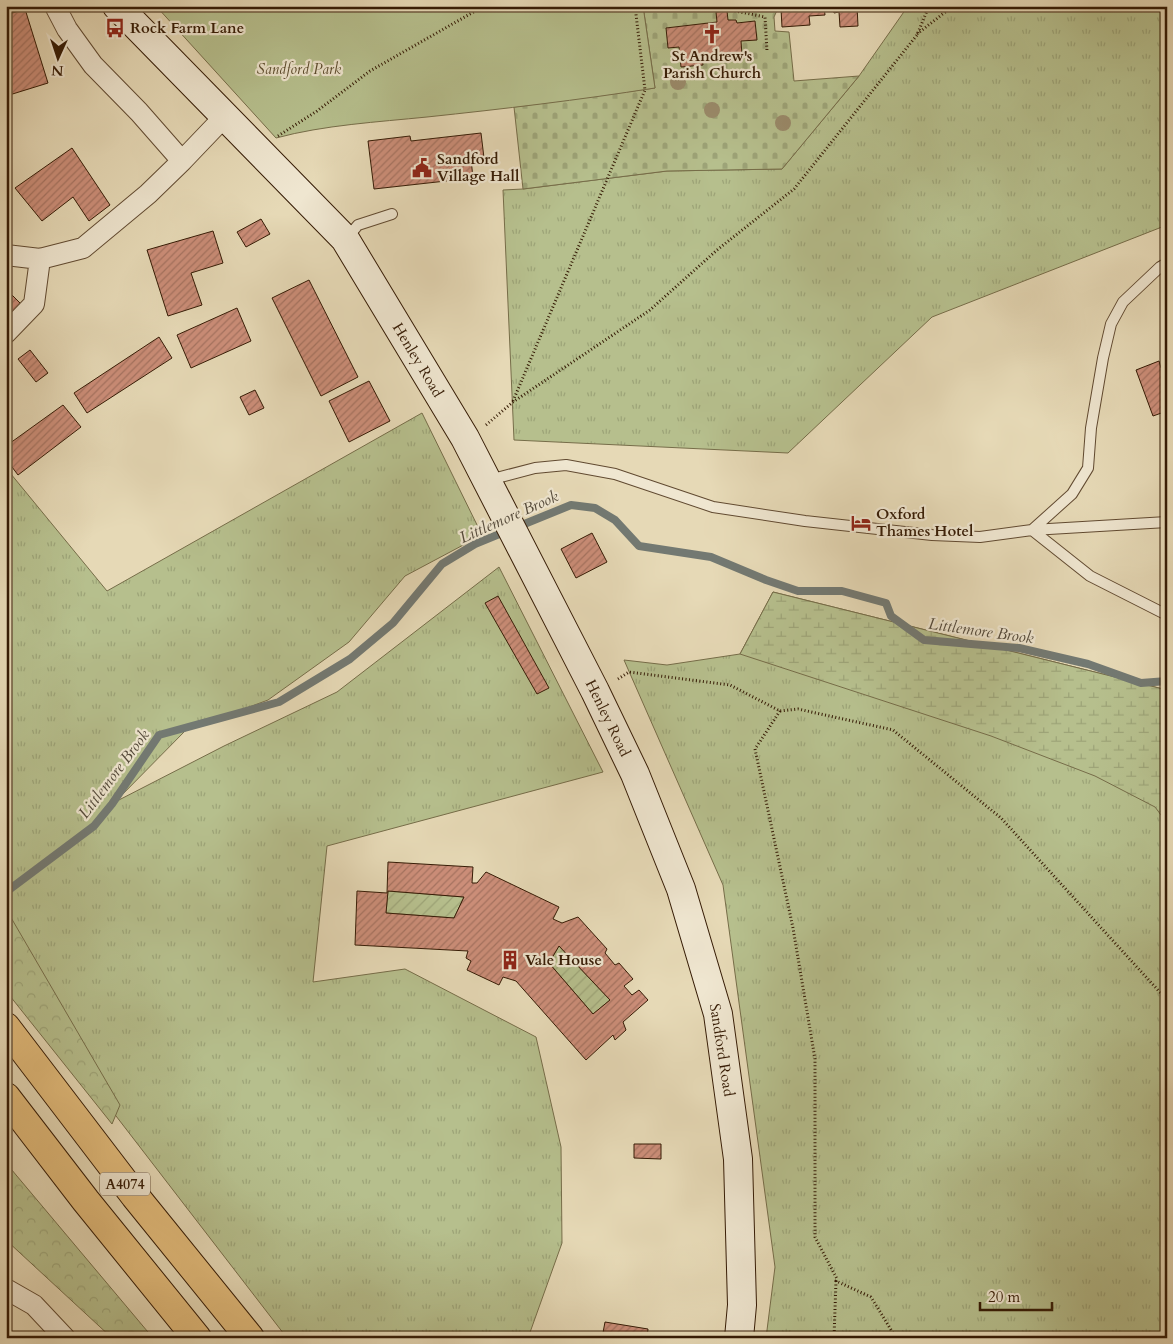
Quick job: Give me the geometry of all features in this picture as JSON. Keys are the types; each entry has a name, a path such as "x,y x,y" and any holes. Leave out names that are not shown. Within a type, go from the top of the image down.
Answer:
{"main road":[{"name":"A4074","path":"6,1027 134,1196 250,1338"},
{"name":"A4074","path":"6,1097 86,1201 197,1338"}],"street":[{"path":"55,6 67,29 93,66 139,112 182,161"},
{"name":"Henley Road","path":"117,6 345,239 464,438 595,691 635,774"},
{"path":"6,255 40,259 83,248 148,194 225,116"},
{"path":"6,333 34,304 40,259"},
{"name":"Sandford Road","path":"635,774 681,889 718,1014 738,1159 742,1305 739,1338"},
{"path":"6,1289 34,1305 65,1338"}],"lane":[{"path":"345,239 358,225 392,214"},
{"path":"1032,530 1072,494 1088,468 1092,428 1110,324 1123,302 1160,267 1167,263"},
{"path":"486,481 535,468 566,465 615,474 713,507 805,521 932,535 980,537 1032,530 1167,522"},
{"path":"1032,530 1090,576 1167,615"}],"path":[{"path":"263,157 276,138 370,72 484,6"},
{"path":"513,402 645,90 635,6"},
{"path":"916,35 929,6"},
{"path":"464,438 494,420 513,402 650,310 717,250 794,189 916,35 953,6"},
{"path":"721,8 764,17 766,51"},
{"path":"595,691 629,672 730,685 780,711 798,709 894,730 1001,818 1167,1000"},
{"path":"780,711 755,749 793,928 815,1059 815,1237 837,1279 834,1338"},
{"path":"836,1281 871,1297 896,1338"}],"green space":[{"name":"Sandford Park","path":"156,6 643,6 655,88 512,107 332,127 276,138"},
{"path":"643,6 779,6 774,17 775,31 789,32 794,81 859,76 782,169 667,171 523,189 514,107 655,88"},
{"path":"908,6 1167,6 1167,225 932,317 788,453 514,440 503,190 667,171 782,169 859,76"},
{"path":"422,413 482,535 405,576 349,642 268,700 185,731 115,802 224,746 337,692 499,567 603,772 327,846 313,982 405,969 536,1037 561,1147 562,1243 528,1338 287,1338 106,1103 6,959 6,468 107,591"},
{"path":"773,592 1167,690 1167,1338 766,1338 775,1267 723,885 624,660 667,665 740,654"},
{"path":"773,592 1167,690 1167,823 1155,807 1095,776 991,736 740,654"},
{"path":"388,891 464,897 454,918 386,913"},
{"path":"6,909 120,1105 112,1124 6,991"},
{"path":"559,946 610,1000 593,1014 549,963"},
{"path":"6,1163 153,1338 112,1338 6,1240"}],"building":[{"path":"796,6 824,6 825,15 809,16 810,25 782,27 781,9 797,8"},
{"path":"833,6 857,6 858,26 840,27 839,12 834,13"},
{"path":"25,9 48,83 6,96 6,15"},
{"name":"St Andrew's Parish Church","path":"727,11 728,20 736,20 737,23 755,21 757,40 741,41 742,55 702,58 703,65 681,67 679,47 668,48 666,28 717,22 716,12"},
{"name":"Sandford Village Hall","path":"481,133 484,158 471,159 473,178 374,189 368,141 410,136 411,141"},
{"path":"72,148 110,205 89,221 73,197 42,221 15,188"},
{"path":"261,219 270,234 246,247 237,232"},
{"path":"213,231 223,263 191,273 202,305 168,316 147,250"},
{"path":"309,280 358,377 321,396 272,298"},
{"path":"6,289 23,306 6,323"},
{"path":"237,308 251,341 191,368 177,335"},
{"path":"159,337 172,358 87,413 74,393"},
{"path":"30,350 48,373 36,382 18,359"},
{"path":"1159,361 1161,368 1167,366 1167,411 1153,416 1136,370"},
{"path":"369,381 390,421 349,442 329,401"},
{"path":"255,390 264,408 249,415 240,397"},
{"path":"63,405 81,427 18,475 6,459 6,446"},
{"path":"592,533 607,562 576,578 561,549"},
{"path":"498,596 549,688 537,694 485,603"},
{"name":"Vale House","path":"388,862 473,867 472,883 477,883 486,872 559,907 553,919 562,923 578,917 607,949 605,953 615,965 619,963 633,979 624,986 632,995 639,990 648,1000 623,1022 626,1030 615,1040 613,1035 586,1060 516,981 503,977 499,985 467,970 471,961 466,958 468,951 355,945 357,891 387,893","holes":["388,891 464,897 454,918 386,913","559,946 610,1000 593,1014 549,963"]},
{"path":"634,1144 661,1144 661,1159 634,1158"},
{"path":"605,1322 648,1329 647,1338 602,1338"}],"waterway":[{"name":"Littlemore Brook","path":"6,892 94,826 112,804 159,735 279,702 350,659 393,623 442,564 475,544 571,505 595,508 615,520 639,546 711,557 798,591 842,591 886,603 891,616 924,640 1019,648 1088,664 1141,683 1167,681"}],"place":[{"name":"Rock Farm Lane","path":"115,28"},
{"name":"St Andrew's Parish Church","path":"712,34"},
{"name":"Sandford Village Hall","path":"422,168"},
{"name":"Oxford Thames Hotel","path":"861,523"},
{"name":"Vale House","path":"510,960"}]}
